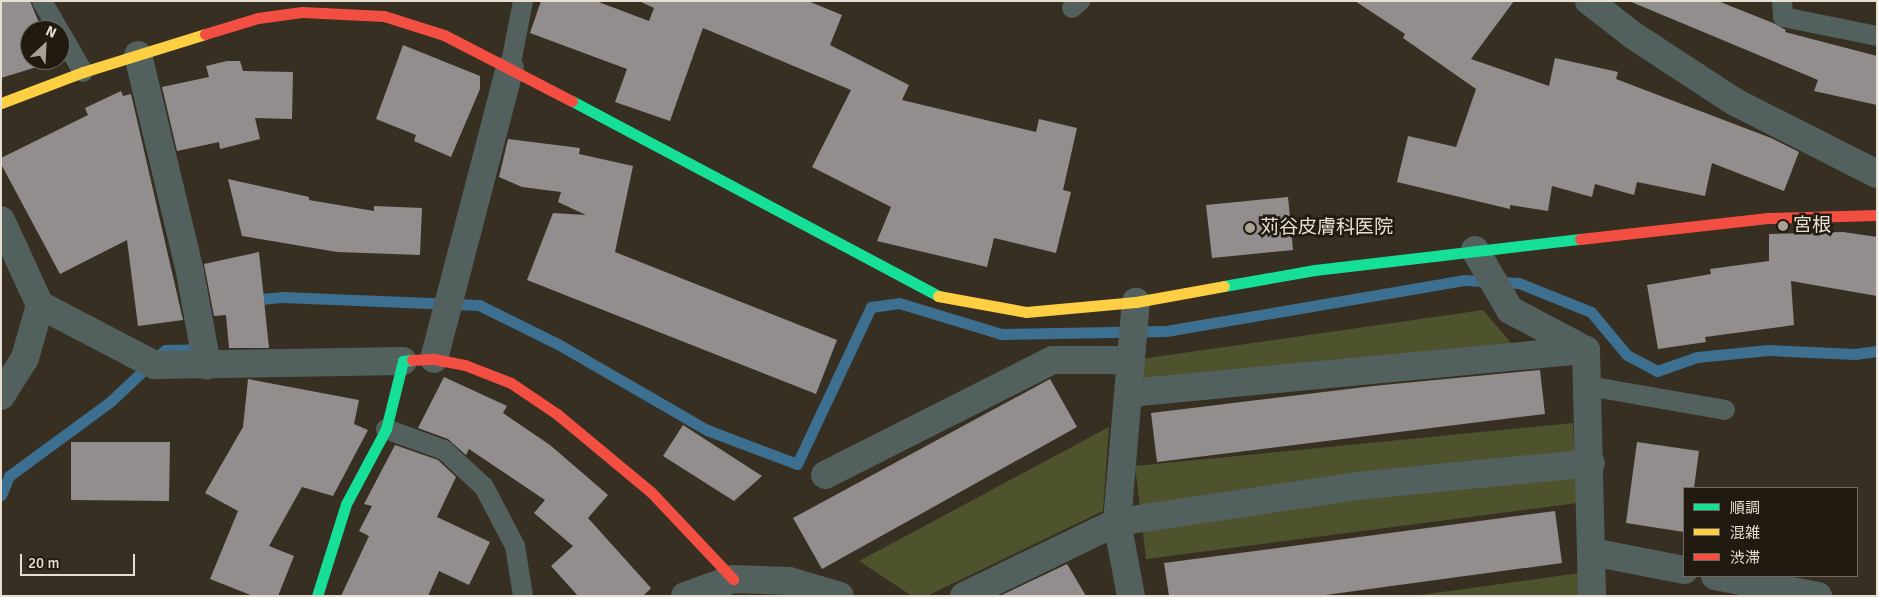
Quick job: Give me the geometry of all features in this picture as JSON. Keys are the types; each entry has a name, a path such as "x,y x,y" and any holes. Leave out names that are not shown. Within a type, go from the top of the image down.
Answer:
{"street":[{"path":"1589,1 1634,36 1735,102 1877,174"},
{"path":"1,103 83,72 258,18 338,8 392,19 444,35 510,68 940,297 1026,312 1136,302 1315,270 1475,250 1768,218 1877,215"},
{"path":"138,55 190,272 206,365"},
{"path":"434,359 510,68"},
{"path":"1,220 40,305 156,366 434,359 465,364 511,383 557,414 651,492 733,579"},
{"path":"1475,250 1510,310 1586,350"},
{"path":"1131,596 1117,522 1136,302"},
{"path":"1,396 25,358 40,305"},
{"path":"1586,350 1591,463 1592,596"},
{"path":"1129,393 1586,350"},
{"path":"825,475 1053,360 1131,360"},
{"path":"317,596 346,504 386,429 403,361"},
{"path":"964,596 1117,522 1357,486 1591,463"},
{"path":"1592,552 1683,570"},
{"path":"1720,577 1818,596"},
{"path":"685,596 733,579 789,581 840,596"}],"lane":[{"path":"42,1 53,20"},
{"path":"510,68 522,1"},
{"path":"1782,1 1783,17 1877,36"},
{"path":"70,50 83,72"},
{"path":"1588,386 1725,410"},
{"path":"386,429 444,450 484,487 515,546 523,596"}],"green space":[{"path":"1483,310 1512,344 1143,382 1140,359"},
{"path":"1573,423 1577,503 1146,559 1135,466"},
{"path":"1109,427 1103,511 927,596 912,596 859,561"},
{"path":"1580,573 1581,596 1413,596"}],"building":[{"path":"1,1 30,1 38,20 20,20 20,70 27,70 1,78"},
{"path":"541,1 596,1 649,21 654,8 639,1 808,1 842,15 830,45 909,85 902,100 1036,132 1039,119 1077,128 1063,190 1071,192 1056,253 994,238 987,267 877,241 891,207 812,167 851,90 703,28 670,121 615,102 627,69 530,33"},
{"path":"1355,1 1514,1 1471,59 1549,86 1555,58 1618,72 1616,79 1771,138 1799,152 1784,191 1712,163 1705,196 1637,182 1634,195 1595,184 1592,197 1552,186 1548,211 1510,205 1510,209 1397,182 1408,136 1456,147 1476,89 1403,38 1405,34"},
{"path":"1629,1 1718,1 1773,23 1786,30 1785,32 1877,56 1877,105 1814,91 1818,80"},
{"path":"403,45 480,76 480,89 451,157 414,141 416,135 376,119"},
{"path":"227,61 240,61 243,71 293,72 292,119 255,118 260,139 220,149 219,142 177,151 162,87 209,77 206,66"},
{"path":"121,91 123,96 131,94 183,320 138,326 127,240 60,274 1,164 1,158 88,115 85,108"},
{"path":"508,139 580,148 579,154 633,166 615,252 837,340 816,394 527,280 553,213 586,215 558,202 561,192 522,187 499,177"},
{"path":"228,179 309,197 309,200 374,211 374,206 422,208 420,255 337,252 242,236"},
{"name":"苅谷皮膚科医院","path":"1288,197 1293,250 1212,258 1206,205"},
{"path":"1843,232 1877,237 1877,296 1791,281 1794,325 1705,337 1706,342 1658,349 1647,285 1711,274 1710,269 1769,261 1769,234"},
{"path":"259,252 269,348 229,348 226,315 214,316 204,264"},
{"path":"1540,370 1545,414 1157,462 1151,413 1373,386"},
{"path":"444,377 507,406 503,413 550,445 608,495 588,518 651,588 643,596 578,596 551,566 573,546 534,513 545,500 469,449 466,455 448,439 418,428"},
{"path":"248,379 359,400 354,424 368,430 333,496 302,487 269,546 294,556 278,596 253,596 210,579 238,511 205,493 243,427"},
{"path":"1050,379 1077,427 822,569 793,518"},
{"path":"683,425 762,476 734,501 663,456"},
{"path":"71,442 170,442 169,501 71,500"},
{"path":"1637,442 1699,451 1694,487 1683,487 1683,532 1626,523"},
{"path":"395,445 438,460 456,477 437,517 490,542 469,585 439,571 428,596 341,596 369,536 359,531 372,506 364,504"},
{"path":"1555,511 1562,563 1318,596 1169,596 1164,563"},
{"path":"1067,564 1086,596 1001,596 1002,595"}],"waterway":[{"path":"249,300 282,297 479,305 558,344 707,430 797,464 871,307 899,303 1001,334 1166,331 1464,280 1519,283 1591,312 1627,355 1657,371 1697,357 1769,350 1855,354 1877,351"},
{"path":"1,495 9,476 111,401 165,350 204,349"}],"traffic: fast":[{"path":"572,101 938,296"},
{"path":"1224,286 1315,270 1580,239"},
{"path":"317,596 346,504 386,429 403,361 412,360"}],"traffic: slow":[{"path":"1,103 83,72 205,34"},
{"path":"938,296 1026,312 1136,302 1224,286"}],"traffic: jam":[{"path":"205,34 258,18 302,12 384,16 444,35 572,101"},
{"path":"1580,239 1768,218 1877,215"},
{"path":"412,360 434,359 465,365 511,383 557,414 651,492 733,579"}],"place":[{"name":"宮根","path":"1783,226"},
{"name":"苅谷皮膚科医院","path":"1250,228"}]}
